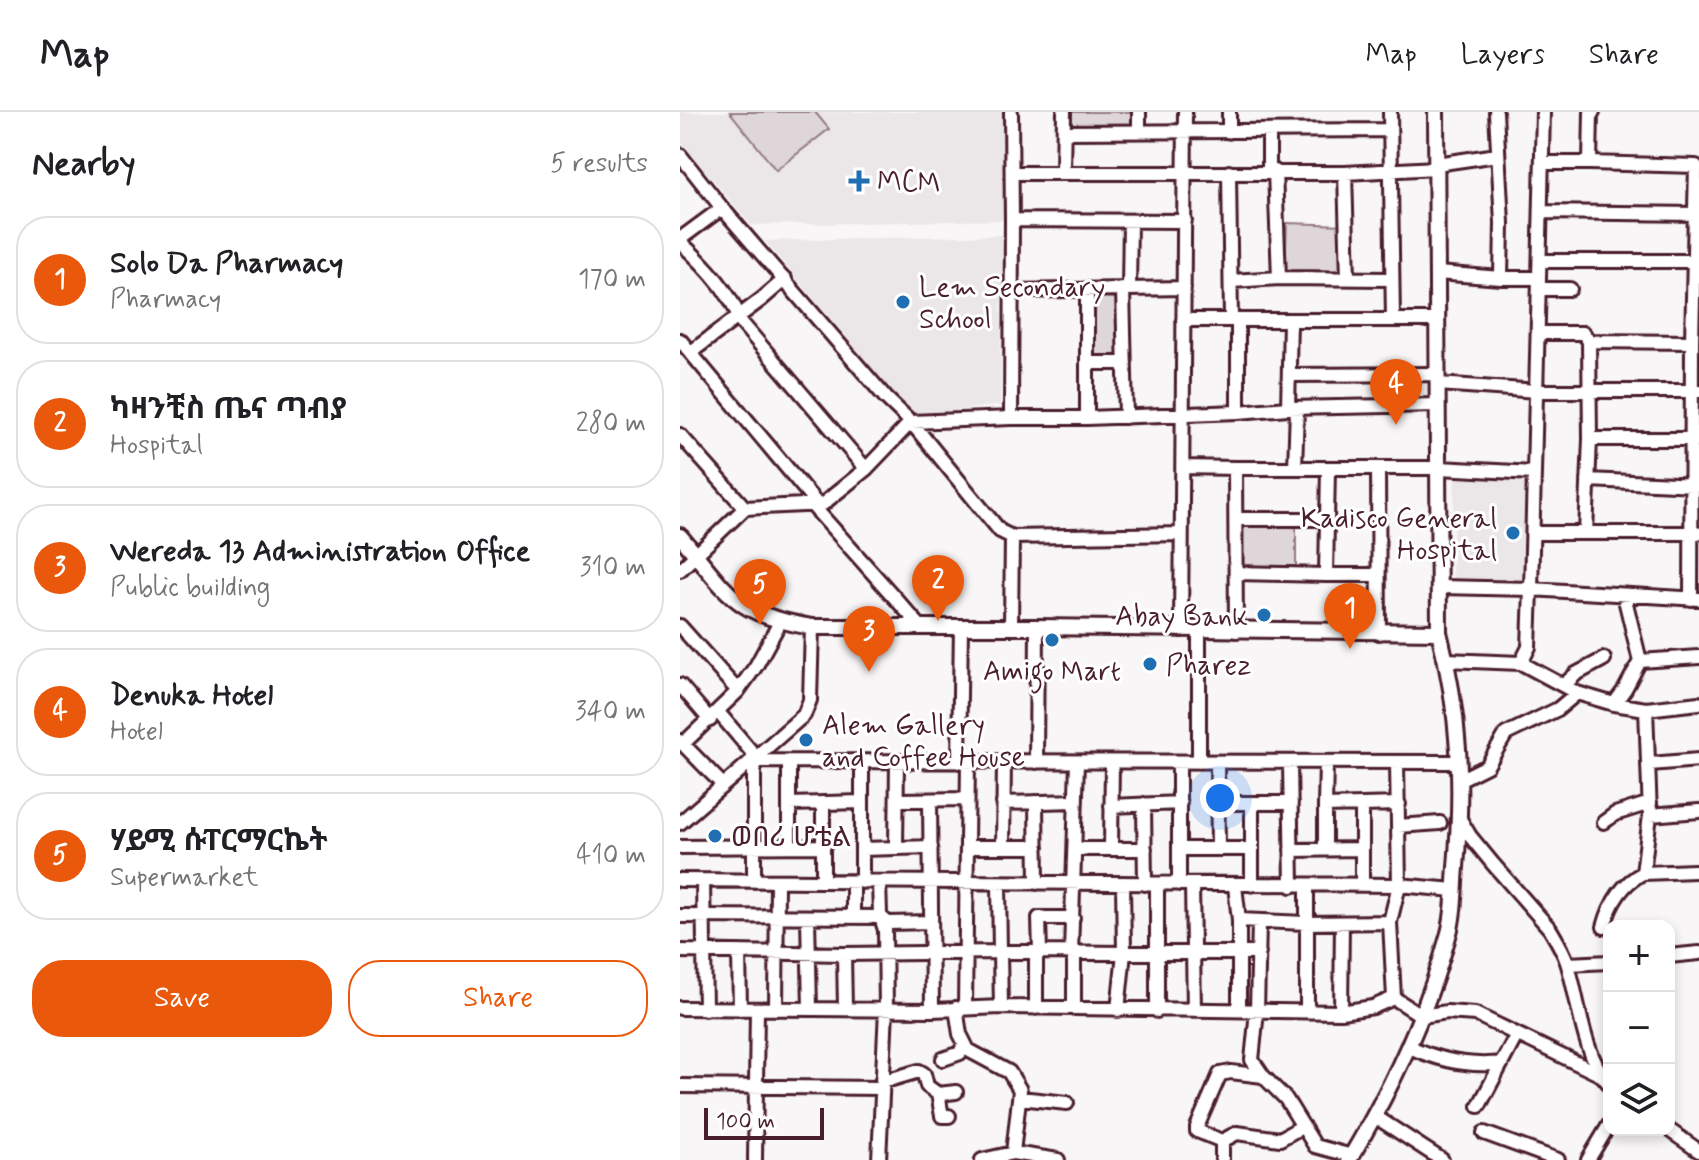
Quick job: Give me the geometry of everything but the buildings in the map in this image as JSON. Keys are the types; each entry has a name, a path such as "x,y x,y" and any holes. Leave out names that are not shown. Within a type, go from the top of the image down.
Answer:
{"main road":[{"path":"1350,1158 1376,1117 1410,1047 1450,932 1460,819 1461,779 1454,691 1439,632 1436,112"},
{"path":"680,536 737,602 748,610 780,622 812,627 1439,632"}],"street":[{"path":"1011,112 1011,418"},
{"path":"1063,173 1064,112"},
{"path":"1139,112 1139,132"},
{"path":"1181,630 1185,112"},
{"path":"1229,112 1229,132"},
{"path":"1390,112 1393,320"},
{"path":"1496,112 1502,223 1501,278"},
{"path":"1521,663 1529,647 1543,112"},
{"path":"1590,163 1593,112"},
{"path":"1064,132 1389,130"},
{"path":"1269,131 1279,278"},
{"path":"680,155 886,398 911,422 1000,531 1012,537 1181,534"},
{"path":"1012,173 1391,172 1497,155"},
{"path":"1440,587 1695,599 1695,391 1692,342 1696,314 1697,165 1542,163"},
{"path":"1229,172 1238,412"},
{"path":"1345,173 1348,278"},
{"path":"722,208 680,240 725,293 738,311 738,316 866,469"},
{"path":"1542,212 1696,214"},
{"path":"1012,220 1185,221"},
{"path":"1126,417 1126,289 1130,221"},
{"path":"1540,261 1696,261"},
{"path":"1437,273 1501,278 1570,289"},
{"path":"1232,281 1279,278 1391,279"},
{"path":"691,352 785,279"},
{"path":"1012,291 1184,288"},
{"path":"1087,289 1087,418"},
{"path":"1183,320 1438,320"},
{"path":"1290,321 1295,468"},
{"path":"1538,333 1583,333 1589,341 1590,439 1586,533"},
{"path":"680,340 920,626"},
{"path":"1589,341 1692,342"},
{"path":"1087,363 1125,363"},
{"path":"1290,375 1438,379 1538,391 1695,391"},
{"path":"680,570 745,508 815,504 829,499 866,469 911,422 1438,405"},
{"path":"680,435 745,508"},
{"path":"1590,439 1695,439"},
{"path":"1183,467 1439,468 1534,473"},
{"path":"1235,468 1236,631"},
{"path":"1326,575 1328,469"},
{"path":"1378,469 1379,633"},
{"path":"1588,480 1696,485"},
{"path":"1236,519 1327,519"},
{"path":"1533,533 1695,533"},
{"path":"1011,627 1012,537"},
{"path":"1236,573 1378,575"},
{"path":"1614,704 1640,661 1624,595"},
{"path":"723,785 682,742 738,691 780,622"},
{"path":"961,626 967,847 966,953 960,1008 964,1044 968,1050 1009,1072 1017,1082 1020,1098 1013,1153"},
{"path":"680,823 794,726 808,707 812,677 812,627"},
{"path":"1036,762 1037,627"},
{"path":"1199,630 1199,762"},
{"path":"683,634 738,691"},
{"path":"1640,661 1699,657"},
{"path":"1564,685 1576,674 1604,659"},
{"path":"1446,660 1521,663 1577,693 1614,704 1646,709 1699,703"},
{"path":"680,685 755,759 789,762 1459,762"},
{"path":"1461,779 1487,766 1506,734 1547,715 1577,693"},
{"path":"1643,873 1650,809 1646,709"},
{"path":"754,881 755,759"},
{"path":"1650,764 1699,760"},
{"path":"789,762 789,846"},
{"path":"853,917 862,849 862,762"},
{"path":"896,848 897,762"},
{"path":"1003,847 1004,762"},
{"path":"1074,1008 1074,956 1071,953 1077,762"},
{"path":"1111,849 1112,762"},
{"path":"1179,762 1180,849 1195,953 1194,1010"},
{"path":"1217,763 1218,848"},
{"path":"1290,763 1292,886"},
{"path":"1325,849 1326,763"},
{"path":"1394,998 1390,922 1399,885 1397,763"},
{"path":"898,800 967,799"},
{"path":"930,800 932,1010"},
{"path":"1003,803 1076,801"},
{"path":"789,804 862,802"},
{"path":"1036,802 1037,883"},
{"path":"823,803 823,880"},
{"path":"1111,806 1180,803"},
{"path":"1218,803 1291,803"},
{"path":"1252,803 1252,885"},
{"path":"1144,804 1145,849 1157,952 1157,1011"},
{"path":"1325,806 1399,804"},
{"path":"1362,805 1362,885"},
{"path":"1604,822 1615,814 1650,809 1699,811"},
{"path":"1460,819 1470,836 1550,929 1568,964 1574,999 1603,1075"},
{"path":"1398,826 1440,823"},
{"path":"680,847 824,846"},
{"path":"862,849 931,847"},
{"path":"967,847 1037,847"},
{"path":"1075,849 1145,849"},
{"path":"1180,849 1252,849"},
{"path":"1291,850 1362,849"},
{"path":"1607,920 1614,900 1633,878 1643,873 1695,871"},
{"path":"680,880 1399,885 1454,890"},
{"path":"703,881 705,1009"},
{"path":"776,1009 777,881"},
{"path":"879,882 885,930 886,1009 879,1160"},
{"path":"999,883 1001,1007"},
{"path":"1118,1010 1124,953 1123,883"},
{"path":"1235,886 1239,920 1239,1010"},
{"path":"1307,886 1307,1011"},
{"path":"680,916 881,917 888,923 931,922"},
{"path":"808,918 810,1009"},
{"path":"1036,1008 1039,918 1073,918"},
{"path":"1239,920 1390,922"},
{"path":"1259,922 1257,1011 1252,1060 1286,1099 1315,1146 1350,1158"},
{"path":"1341,1012 1342,923"},
{"path":"680,951 809,954 1259,953"},
{"path":"739,952 740,1009"},
{"path":"1675,955 1699,953"},
{"path":"844,954 845,1009"},
{"path":"1568,964 1603,962"},
{"path":"1394,998 1422,1016 1447,1012 1475,1014 1603,1079"},
{"path":"680,1008 932,1010 1001,1007 1341,1012 1373,1007 1394,998"},
{"path":"755,1160 757,1009"},
{"path":"1479,1106 1516,1036"},
{"path":"943,1059 960,1053 964,1044"},
{"path":"1410,1047 1428,1056 1467,1064 1502,1063"},
{"path":"1231,1072 1252,1060"},
{"path":"680,1086 882,1084 919,1071 924,1074 927,1086 938,1094 956,1092"},
{"path":"1263,1076 1231,1072 1220,1074 1197,1127 1201,1133 1222,1141 1237,1133 1280,1139 1303,1126"},
{"path":"938,1094 942,1116 949,1116"},
{"path":"1020,1098 1067,1103"},
{"path":"1376,1117 1442,1160"},
{"path":"1484,1133 1558,1160"},
{"path":"1675,1134 1699,1151"},
{"path":"1588,1160 1603,1135"},
{"path":"1222,1141 1222,1160"},
{"path":"982,1160 1013,1153 1058,1160"}],"shaded area":[{"name":"MCM","path":"680,112 1004,112 1006,220 751,225 680,141"},
{"path":"730,112 815,112 829,129 776,170"},
{"path":"1072,112 1134,112 1134,128 1072,127"},
{"path":"1287,223 1345,225 1344,274 1285,273"},
{"path":"1002,235 1000,405 913,416 765,241"},
{"path":"1092,292 1123,292 1124,360 1094,361"},
{"path":"1455,474 1531,475 1529,585 1452,583"},
{"path":"1242,522 1296,522 1296,566 1242,566"}],"place":[{"name":"MCM","path":"859,181"},
{"name":"Lem Secondary School","path":"903,302"},
{"name":"Denuka Hotel","path":"1396,425"},
{"name":"Kadisco General Hospital","path":"1513,533"},
{"name":"Abay Bank","path":"1264,615"},
{"name":"ካዛንቺስ ጤና ጣብያ","path":"938,621"},
{"name":"ሃይሚ ሱፐርማርኬት","path":"760,625"},
{"name":"Amigo Mart","path":"1052,640"},
{"name":"Solo Da Pharmacy","path":"1350,649"},
{"name":"Pharez","path":"1150,664"},
{"name":"Wereda 13 Administration Office","path":"869,672"},
{"name":"Alem Gallery and Coffee House","path":"806,740"},
{"name":"ወበሪ ሆቴል","path":"715,836"}]}
